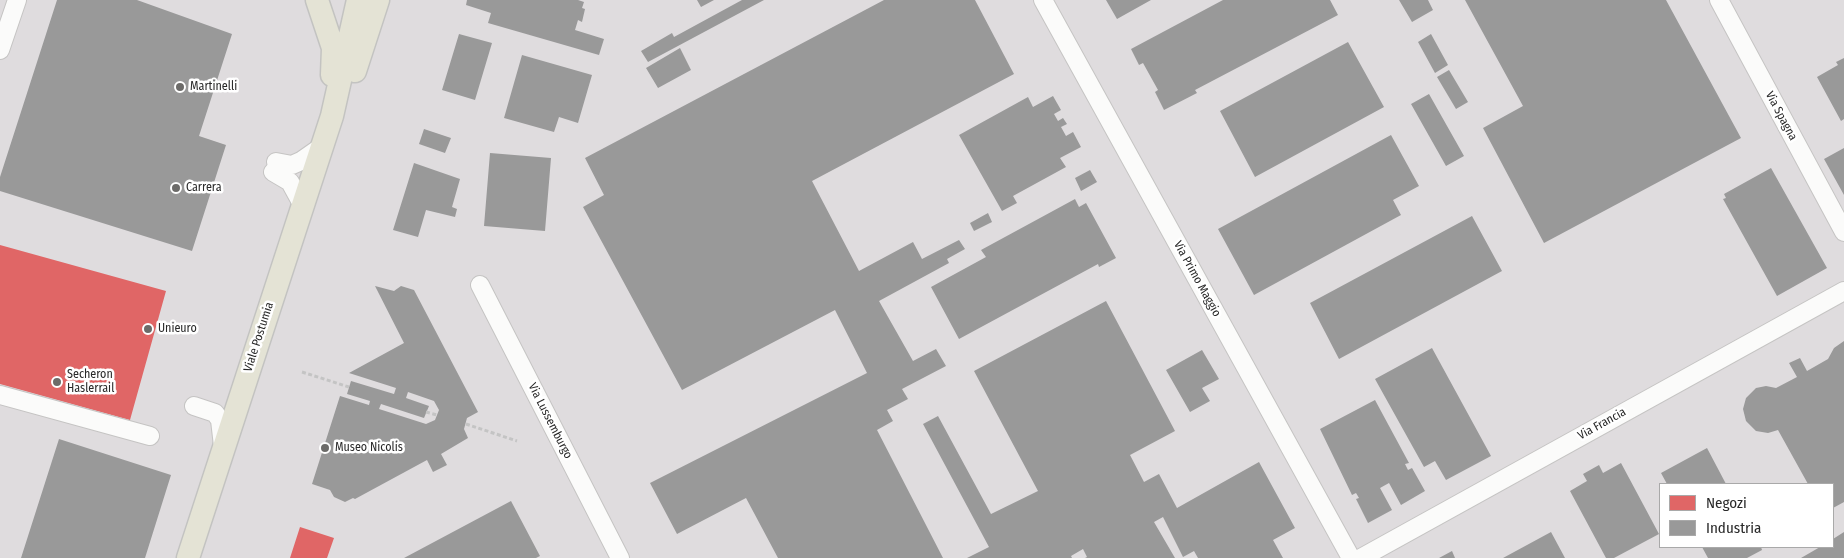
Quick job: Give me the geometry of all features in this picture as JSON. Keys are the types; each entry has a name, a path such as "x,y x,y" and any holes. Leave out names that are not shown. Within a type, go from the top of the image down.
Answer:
{"main road":[{"name":"Viale Postumia","path":"318,0 332,5 342,5 356,0"},
{"name":"Viale Postumia","path":"318,0 333,48 332,116"},
{"name":"Viale Postumia","path":"188,558 332,116 356,0"},
{"name":"Viale Postumia","path":"332,116 351,85 378,0"}],"street":[{"path":"0,50 17,0"},
{"name":"Via Primo Maggio","path":"1044,0 1351,558"},
{"name":"Via Spagna","path":"1719,0 1844,232"},
{"path":"302,204 290,182 274,167 301,161 321,148"},
{"name":"Via Lussemburgo","path":"480,285 620,558"},
{"name":"Via Francia","path":"1361,558 1844,291"},
{"path":"0,395 150,436"},
{"path":"194,406 215,413 220,420 223,448"}],"path":[{"path":"302,372 349,387"},
{"path":"426,412 437,415"},
{"path":"466,424 517,441"}],"shaded area":[{"path":"0,0 1844,0 1844,558 0,558"}],"building: Negozi":[{"path":"0,245 166,291 130,420 0,384"},
{"path":"300,527 334,538 327,558 290,558"}],"building: Industria":[{"path":"57,0 137,0 232,34 199,136 226,145 192,251 0,191 0,177"},
{"path":"467,0 578,0 584,2 582,8 585,9 582,22 578,20 575,30 604,39 599,55 488,23 491,13 466,5"},
{"path":"697,0 714,0 701,7"},
{"path":"742,0 764,0 648,62 641,51 672,33 674,37"},
{"path":"884,0 975,0 1014,74 812,181 859,271 913,242 922,259 959,240 965,249 947,259 949,263 879,301 913,361 936,349 946,366 902,389 908,399 887,410 893,421 877,430 943,558 778,558 746,498 677,534 650,483 867,373 835,310 682,390 583,207 604,195 585,158"},
{"path":"1106,0 1151,0 1117,19"},
{"path":"1223,0 1330,0 1338,15 1195,90 1197,93 1164,110 1155,92 1158,90 1143,63 1139,65 1131,49"},
{"path":"1399,0 1428,0 1433,10 1412,22"},
{"path":"1465,0 1666,0 1741,138 1544,243 1483,128 1523,106"},
{"path":"459,34 492,43 475,100 442,90"},
{"path":"1431,34 1448,65 1435,73 1418,42"},
{"path":"1348,42 1384,107 1255,177 1220,111"},
{"path":"680,48 691,70 658,88 646,68"},
{"path":"522,55 592,75 578,123 559,117 554,132 504,118"},
{"path":"1844,58 1844,119 1841,121 1817,77 1838,65 1836,62"},
{"path":"1449,70 1468,102 1456,109 1437,77"},
{"path":"1429,94 1464,156 1446,166 1411,104"},
{"path":"1053,96 1061,110 1054,114 1058,121 1063,118 1067,124 1061,127 1066,136 1073,132 1081,147 1060,158 1066,167 1013,196 1017,203 1002,211 959,135 1028,97 1033,107"},
{"path":"424,129 451,138 445,153 419,144"},
{"path":"1391,135 1419,186 1393,200 1401,215 1254,295 1218,229"},
{"path":"1844,148 1844,195 1824,159"},
{"path":"490,153 551,158 545,231 484,226"},
{"path":"414,163 460,179 452,207 457,209 455,217 426,210 418,237 393,230"},
{"path":"1771,168 1827,268 1777,296 1723,199 1726,198 1724,194"},
{"path":"1090,170 1097,182 1081,191 1075,178"},
{"path":"1075,199 1079,207 1086,203 1116,258 1099,267 1098,264 959,339 931,287 986,257 981,250"},
{"path":"988,213 992,222 974,231 970,223"},
{"path":"1472,216 1502,271 1339,359 1310,303"},
{"path":"375,286 394,291 401,286 414,290 478,412 467,418 464,429 468,438 441,454 447,465 433,472 427,460 355,499 353,498 345,502 334,497 330,490 312,484 340,396 369,405 370,401 347,394 351,381 394,394 396,388 349,373 404,343","holes":["408,392 434,401 439,410 435,420 426,424 379,409 381,404 424,418 429,406 406,398"]},
{"path":"1106,301 1175,431 1130,455 1144,482 1159,474 1177,508 1259,462 1295,528 1273,540 1283,558 1198,558 1194,551 1183,557 1163,517 1154,522 1175,558 1085,558 1087,557 1083,549 1071,556 1072,558 967,558 989,547 923,424 938,416 991,514 1038,491 974,371"},
{"path":"1844,341 1844,502 1834,507 1834,483 1807,483 1778,430 1768,433 1756,431 1746,421 1743,409 1746,398 1756,388 1766,386 1776,388 1797,377 1789,363 1800,358 1807,371 1828,359 1834,348"},
{"path":"1432,348 1491,456 1446,480 1435,461 1424,467 1375,379"},
{"path":"1202,350 1219,379 1202,388 1210,401 1190,412 1166,370"},
{"path":"1375,400 1409,463 1405,464 1408,470 1412,468 1425,491 1401,505 1389,483 1380,488 1392,510 1368,523 1356,499 1359,498 1356,493 1352,495 1320,429"},
{"path":"59,439 171,475 145,558 21,558"},
{"path":"1707,448 1725,483 1666,483 1661,473"},
{"path":"1621,463 1659,534 1614,558 1606,558 1570,491 1587,481 1583,474 1599,465 1603,473"},
{"path":"511,501 540,556 536,558 404,558"},
{"path":"1551,532 1565,558 1503,558"},
{"path":"1844,532 1844,558 1801,558 1818,548 1834,548 1834,538"},
{"path":"1703,548 1761,548 1762,550 1747,558 1708,558"},
{"path":"1452,551 1455,558 1439,558"}],"place":[{"name":"Martinelli","path":"180,87"},
{"name":"Carrera","path":"176,188"},
{"name":"Unieuro","path":"148,329"},
{"name":"Secheron Haslerrail","path":"57,382"},
{"name":"Museo Nicolis","path":"325,448"}]}
